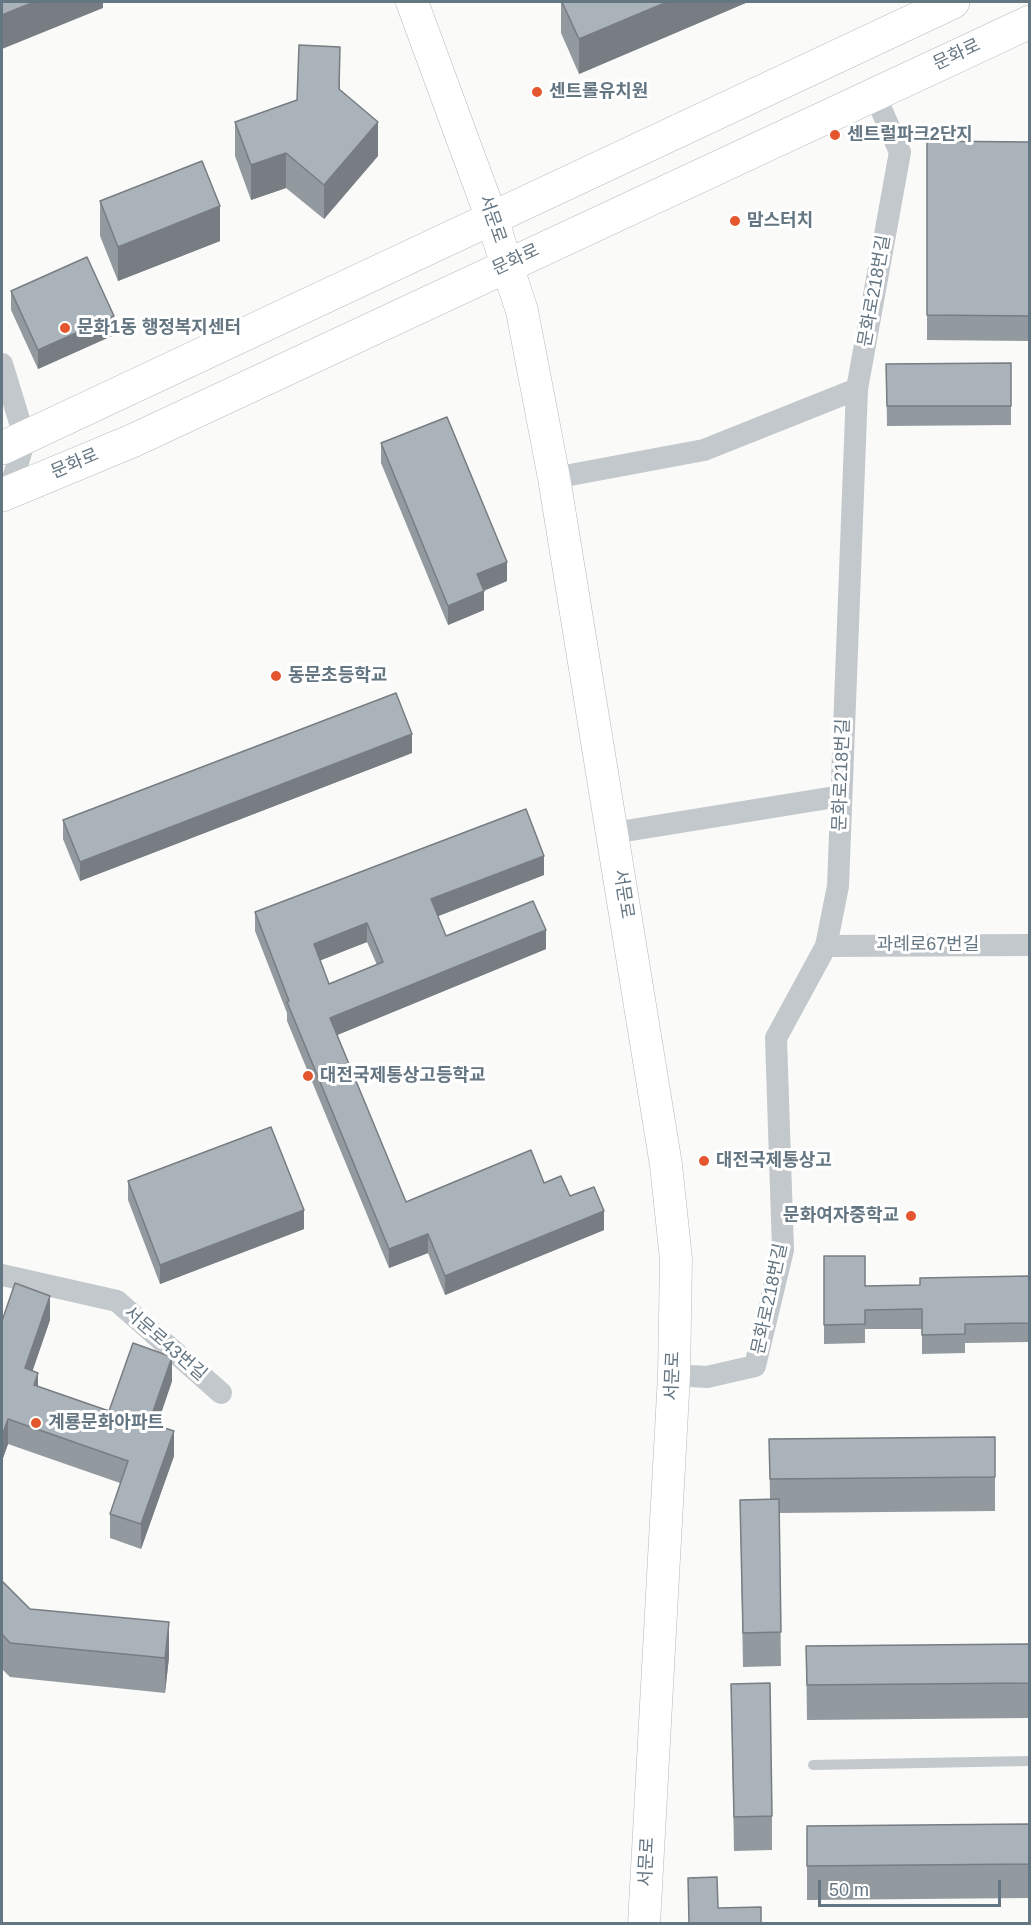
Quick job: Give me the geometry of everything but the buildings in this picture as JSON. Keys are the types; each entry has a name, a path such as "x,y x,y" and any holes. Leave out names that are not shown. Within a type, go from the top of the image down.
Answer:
{"main road":[{"name":"서문로","path":"412,2 492,219 522,311 554,478 666,1165 676,1259 674,1375 644,1923"},
{"path":"13,443 953,2"},
{"name":"문화로","path":"5,493 132,441 1029,22"}],"street":[{"name":"문화로218번길","path":"674,1375 707,1377 756,1366 783,1250 776,1038 826,946 838,886 857,389 900,152 874,93"},
{"path":"2,364 13,443 5,493"},
{"path":"554,478 704,450 857,389"},
{"path":"613,833 841,796"},
{"name":"과례로67번길","path":"826,946 1029,945"},
{"name":"서문로43번길","path":"2,1275 117,1301 221,1393"}],"lane":[{"path":"813,1765 1029,1761"}],"place":[{"name":"센트롤유치원","path":"537,92"},
{"name":"센트럴파크2단지","path":"835,135"},
{"name":"맘스터치","path":"735,221"},
{"name":"문화1동 행정복지센터","path":"65,328"},
{"name":"동문초등학교","path":"276,676"},
{"name":"대전국제통상고등학교","path":"308,1076"},
{"name":"대전국제통상고","path":"704,1161"},
{"name":"문화여자중학교","path":"911,1216"},
{"name":"계룡문화아파트","path":"36,1423"}]}
